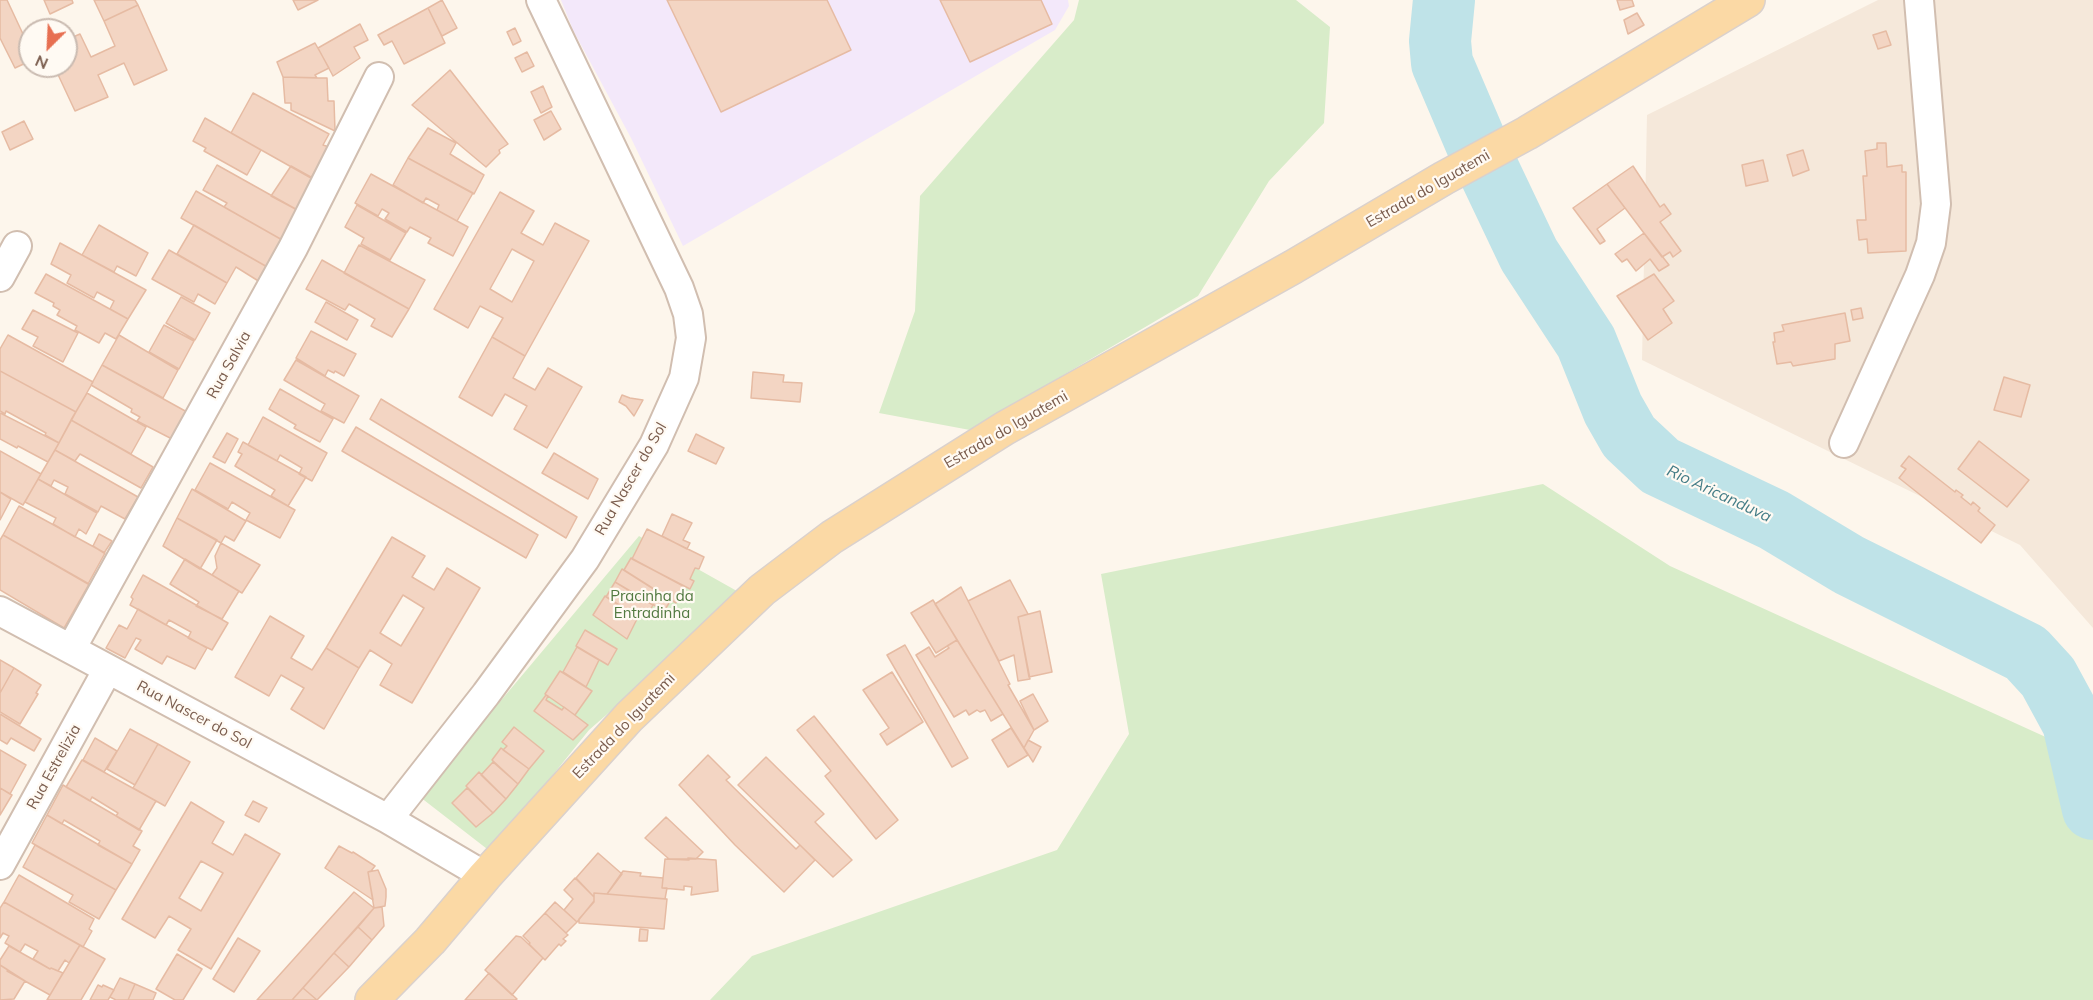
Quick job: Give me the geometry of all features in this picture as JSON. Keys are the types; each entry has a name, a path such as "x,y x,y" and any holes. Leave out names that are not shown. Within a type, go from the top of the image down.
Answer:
{"main road":[{"name":"Estrada do Iguatemi","path":"382,996 485,876 629,717 762,590 832,537 1005,428 1527,133 1748,0"}],"street":[{"name":"Rua Nascer do Sol","path":"388,819 486,694 585,559 654,445 684,378 691,338 688,314 679,288 541,0"},
{"path":"1844,443 1920,275 1931,243 1936,204 1920,0"},
{"name":"Rua Salvia","path":"71,649 283,267 379,77"},
{"path":"0,277 17,246"},
{"name":"Rua Nascer do Sol","path":"0,611 388,819 485,876"},
{"name":"Rua Estrelizia","path":"0,865 108,669"}],"shaded area":[{"path":"561,0 1068,0 1069,6 1055,30 683,246 631,138 573,30"},
{"path":"1878,0 2093,0 2093,628 2020,545 1642,360 1647,115"}],"green space":[{"path":"1079,0 1296,0 1330,27 1324,123 1269,181 1198,296 970,430 879,413 915,311 920,196 1074,20"},
{"path":"1543,484 1670,566 2083,754 2093,782 2093,1000 710,1000 752,956 1057,850 1129,734 1101,574"},
{"name":"Pracinha da Entradinha","path":"639,536 744,595 589,730 491,852 420,797"}],"building":[{"path":"0,0 7,0 18,23 18,67 15,68 0,38"},
{"path":"44,0 72,0 73,3 50,14"},
{"path":"94,0 135,0 138,5 104,21"},
{"path":"293,0 318,0 298,10"},
{"path":"442,0 457,28 442,36 428,8"},
{"path":"667,0 827,0 851,50 721,112"},
{"path":"940,0 1041,0 1052,24 970,62"},
{"path":"1617,0 1632,0 1634,6 1620,10"},
{"path":"138,5 167,70 134,85 124,63 98,75 108,97 75,111 60,78 78,78 78,35 80,34 91,57 115,46 104,21"},
{"path":"428,8 445,43 404,64 392,41 384,45 378,35"},
{"path":"1637,13 1644,25 1628,34 1624,20"},
{"path":"360,24 368,40 354,47 360,58 333,76 318,48"},
{"path":"515,28 521,41 513,45 507,32"},
{"path":"1886,31 1891,45 1878,49 1873,35"},
{"path":"315,43 329,68 315,75 317,78 283,77 277,62"},
{"path":"527,52 534,66 522,72 515,58"},
{"path":"450,70 508,144 499,150 500,153 486,167 412,105"},
{"path":"283,77 327,78 328,101 334,101 335,131 291,110 291,103 285,103"},
{"path":"543,86 552,107 541,113 531,92"},
{"path":"253,93 329,134 323,145 329,147 311,178 231,133"},
{"path":"551,111 561,129 544,140 534,120"},
{"path":"205,118 261,150 247,175 204,151 206,148 193,141"},
{"path":"24,121 33,139 10,150 2,132"},
{"path":"428,128 456,143 450,154 484,175 474,194 408,158"},
{"path":"1877,143 1886,143 1887,167 1902,165 1902,172 1906,172 1906,251 1868,253 1867,239 1859,240 1857,220 1866,220 1863,176 1867,176 1865,151 1877,149"},
{"path":"1803,150 1809,170 1793,176 1787,155"},
{"path":"408,158 473,193 457,221 437,210 439,205 426,198 423,203 393,185"},
{"path":"1763,160 1768,181 1746,186 1742,165"},
{"path":"217,165 301,212 284,241 224,207 227,203 203,190"},
{"path":"291,166 318,181 301,212 271,196"},
{"path":"1633,166 1660,207 1664,204 1671,214 1660,222 1681,251 1673,257 1670,252 1662,257 1607,184"},
{"path":"371,174 468,227 453,256 428,243 431,238 410,227 407,232 385,219 389,213 382,209 378,216 355,203"},
{"path":"1607,184 1625,208 1597,229 1605,241 1600,244 1573,208"},
{"path":"196,191 284,241 269,268 181,218"},
{"path":"500,192 534,211 521,233 543,245 555,223 589,241 525,356 492,337 503,318 480,306 468,328 434,309","holes":["512,249 534,261 512,302 490,289"]},
{"path":"357,205 406,233 390,260 361,244 364,238 345,227"},
{"path":"99,225 148,253 136,276 117,266 114,272 82,255"},
{"path":"194,225 269,268 260,282 236,267 227,283 177,254"},
{"path":"1644,233 1669,265 1659,271 1650,259 1636,271 1627,259 1622,262 1615,254"},
{"path":"60,243 146,290 128,319 110,309 114,301 97,292 94,298 67,283 71,275 51,264"},
{"path":"359,245 425,280 409,309 344,273"},
{"path":"169,250 227,283 215,304 198,294 194,302 152,279"},
{"path":"322,260 409,309 392,337 371,326 375,319 349,304 345,310 306,289"},
{"path":"46,274 128,319 116,339 105,333 99,343 75,330 77,326 57,315 60,310 53,306 54,303 35,293"},
{"path":"1654,274 1674,301 1663,309 1672,323 1648,340 1617,296"},
{"path":"181,297 210,313 195,340 166,323"},
{"path":"326,302 358,320 347,340 315,322"},
{"path":"1861,308 1863,318 1853,320 1851,310"},
{"path":"33,310 78,333 63,362 33,346 38,337 22,329"},
{"path":"1845,313 1850,341 1835,344 1835,359 1793,366 1791,362 1777,364 1773,342 1775,342 1774,333 1784,331 1782,325"},
{"path":"164,325 194,341 179,369 149,352"},
{"path":"311,331 356,354 344,376 328,370 325,376 296,358"},
{"path":"8,335 93,382 76,412 0,371 0,349"},
{"path":"119,335 178,370 163,398 102,365"},
{"path":"492,337 525,356 513,378 535,390 548,368 582,387 547,448 514,429 527,406 505,394 492,416 459,397"},
{"path":"296,360 359,396 344,423 321,411 325,404 284,380"},
{"path":"102,365 187,412 172,439 137,421 140,417 131,412 132,409 91,385"},
{"path":"0,371 76,412 59,443 45,435 46,433 6,411 5,414 0,411"},
{"path":"753,372 784,375 783,382 802,383 800,402 751,398"},
{"path":"2004,377 2030,385 2021,417 1994,410"},
{"path":"280,389 333,419 320,442 294,428 296,425 269,409"},
{"path":"87,393 146,427 131,454 71,420"},
{"path":"622,395 643,400 634,416 626,406 619,402"},
{"path":"381,399 577,517 566,538 370,419"},
{"path":"0,413 59,443 48,462 0,439"},
{"path":"263,417 327,453 312,481 299,474 302,468 280,455 277,461 248,445"},
{"path":"71,420 153,467 141,488 80,454 75,461 55,450"},
{"path":"356,427 538,535 526,558 342,451"},
{"path":"227,433 238,439 225,463 213,457"},
{"path":"696,434 724,448 716,464 688,451"},
{"path":"1979,441 2029,480 2007,507 1958,469"},
{"path":"243,442 306,477 288,506 271,496 275,490 235,466 242,454 238,452"},
{"path":"55,450 138,497 125,519 101,506 98,512 65,494 68,487 54,480 51,486 38,479"},
{"path":"0,451 41,474 23,505 0,492"},
{"path":"554,453 598,479 588,499 542,473"},
{"path":"1909,456 1955,492 1956,490 1963,495 1961,497 1971,505 1973,502 1980,508 1978,511 1995,525 1981,543 1899,478 1906,469 1901,466"},
{"path":"210,463 295,510 280,538 246,520 250,513 232,502 228,509 195,490"},
{"path":"38,479 97,513 86,534 79,529 75,537 53,524 56,518 25,502"},
{"path":"192,489 246,521 234,541 225,536 221,543 177,518"},
{"path":"0,492 11,499 0,520"},
{"path":"19,506 105,553 88,584 3,535"},
{"path":"672,514 692,523 683,540 690,543 687,549 662,536"},
{"path":"177,518 217,540 200,569 163,546"},
{"path":"647,529 704,557 699,569 695,568 690,579 694,581 690,589 632,559"},
{"path":"99,534 112,541 104,553 93,546"},
{"path":"3,535 89,584 64,628 0,590 0,540"},
{"path":"392,537 425,556 412,577 434,590 447,568 480,588 412,703 380,685 392,664 370,650 359,668 326,648","holes":["403,595 424,608 401,646 380,633"]},
{"path":"221,543 260,565 242,593 212,575 217,568 215,556"},
{"path":"631,558 685,587 676,603 624,570"},
{"path":"185,559 239,591 222,619 196,606 199,602 170,584"},
{"path":"622,569 671,600 664,611 615,582"},
{"path":"143,575 228,623 212,650 188,638 191,632 169,620 166,625 130,605 133,599 131,597"},
{"path":"1010,580 1028,614 1018,617 1030,679 1018,681 1014,655 999,661 968,601"},
{"path":"615,582 653,605 648,614 643,612 639,619 606,597"},
{"path":"961,587 1010,684 1008,685 1034,730 1024,748 935,604"},
{"path":"605,596 638,617 627,639 593,615"},
{"path":"933,600 957,640 936,653 911,613"},
{"path":"138,609 207,648 195,669 167,656 162,664 135,649 141,640 136,638 125,658 106,648 119,625 127,629"},
{"path":"1040,611 1052,672 1029,677 1018,617"},
{"path":"270,616 304,636 291,658 312,670 326,648 359,668 324,729 291,709 304,688 281,675 269,696 235,677"},
{"path":"585,630 617,649 608,665 576,646"},
{"path":"957,640 1003,714 991,721 985,710 980,712 977,710 969,715 966,710 954,717 916,655 929,647 935,657"},
{"path":"905,645 968,758 952,767 887,655"},
{"path":"577,647 599,660 586,687 563,672"},
{"path":"0,660 14,668 0,693"},
{"path":"14,668 41,685 20,724 0,712 0,693"},
{"path":"560,671 592,691 575,715 545,694"},
{"path":"892,672 923,722 887,745 880,734 889,728 863,690"},
{"path":"1033,694 1048,721 1034,730 1020,701"},
{"path":"546,695 548,696 546,700 562,710 564,707 588,725 573,740 534,711"},
{"path":"0,714 41,739 34,751 11,738 7,744 0,740"},
{"path":"814,716 898,820 876,839 825,776 831,771 797,730"},
{"path":"514,727 544,751 529,769 503,750 507,746 502,742"},
{"path":"1011,728 1028,755 1008,767 992,740"},
{"path":"130,729 158,744 135,785 107,769"},
{"path":"95,738 117,751 104,772 83,760"},
{"path":"1028,740 1041,747 1033,762 1024,748"},
{"path":"158,744 190,762 165,806 133,788"},
{"path":"501,748 529,769 518,784 492,760"},
{"path":"0,750 26,765 10,794 0,788"},
{"path":"708,755 730,777 726,780 796,849 800,845 815,860 784,892 735,845 679,785"},
{"path":"766,757 824,814 815,822 852,860 833,877 738,785"},
{"path":"82,760 156,801 139,830 116,816 118,813 92,797 90,801 66,787"},
{"path":"493,762 518,784 506,799 481,775"},
{"path":"479,772 506,799 493,813 466,786"},
{"path":"63,785 142,831 133,846 140,850 132,864 98,845 100,841 64,820 62,824 47,815"},
{"path":"0,788 12,795 0,815"},
{"path":"467,788 493,813 476,827 452,803"},
{"path":"253,801 267,808 259,822 245,815"},
{"path":"191,802 224,822 212,843 233,855 245,834 280,854 211,969 178,950 191,929 169,916 155,938 122,919","holes":["201,861 223,873 201,911 179,898"]},
{"path":"47,815 132,864 116,890 32,843"},
{"path":"666,817 703,852 696,859 669,859 645,838"},
{"path":"35,845 116,890 99,919 69,902 73,895 23,867"},
{"path":"339,846 375,866 368,872 373,900 325,868"},
{"path":"598,853 622,874 607,894 594,893 594,897 576,878"},
{"path":"688,858 716,860 718,891 691,895 692,887 684,886 684,890 662,888 665,859 689,860"},
{"path":"378,870 386,889 386,897 385,906 374,908 368,872"},
{"path":"623,871 641,873 640,876 663,878 662,888 667,888 665,899 607,894"},
{"path":"19,875 94,919 89,929 92,931 83,947 4,902"},
{"path":"575,878 594,897 594,901 577,922 564,910 573,899 564,890"},
{"path":"354,892 374,908 292,1000 257,1000"},
{"path":"594,893 667,899 664,929 579,923 579,919 594,902"},
{"path":"4,902 80,945 69,963 65,960 58,971 50,969 33,959 38,951 25,944 20,952 5,943 9,936 3,933 0,938 0,908"},
{"path":"555,902 577,922 566,933 545,913"},
{"path":"382,907 384,926 372,940 358,927 374,908"},
{"path":"545,913 568,935 563,939 566,941 561,946 559,944 545,960 523,936"},
{"path":"358,927 372,940 349,967 334,953"},
{"path":"640,929 648,930 647,941 639,941"},
{"path":"516,936 521,937 543,958 512,995 485,970"},
{"path":"238,938 260,951 234,992 213,979"},
{"path":"80,945 105,959 81,1000 47,1000"},
{"path":"9,946 50,969 63,973 50,995 0,965 0,960"},
{"path":"334,953 349,967 317,1000 303,988"},
{"path":"177,954 202,969 183,1000 175,1000 156,989"},
{"path":"0,965 25,981 14,999 0,1000"},
{"path":"489,973 517,999 465,1000"},
{"path":"120,978 135,984 128,1000 116,1000 110,997"},
{"path":"135,984 156,993 153,1000 128,1000"},
{"path":"98,985 114,990 108,1000 90,1000"},
{"path":"303,988 317,1000 292,1000"}],"waterway":[{"name":"Rio Aricanduva","path":"1444,0 1440,41 1442,63 1480,152 1529,255 1586,342 1613,409 1629,437 1660,466 1774,520 1849,565 2026,653 2048,677 2073,723 2093,809"}]}
